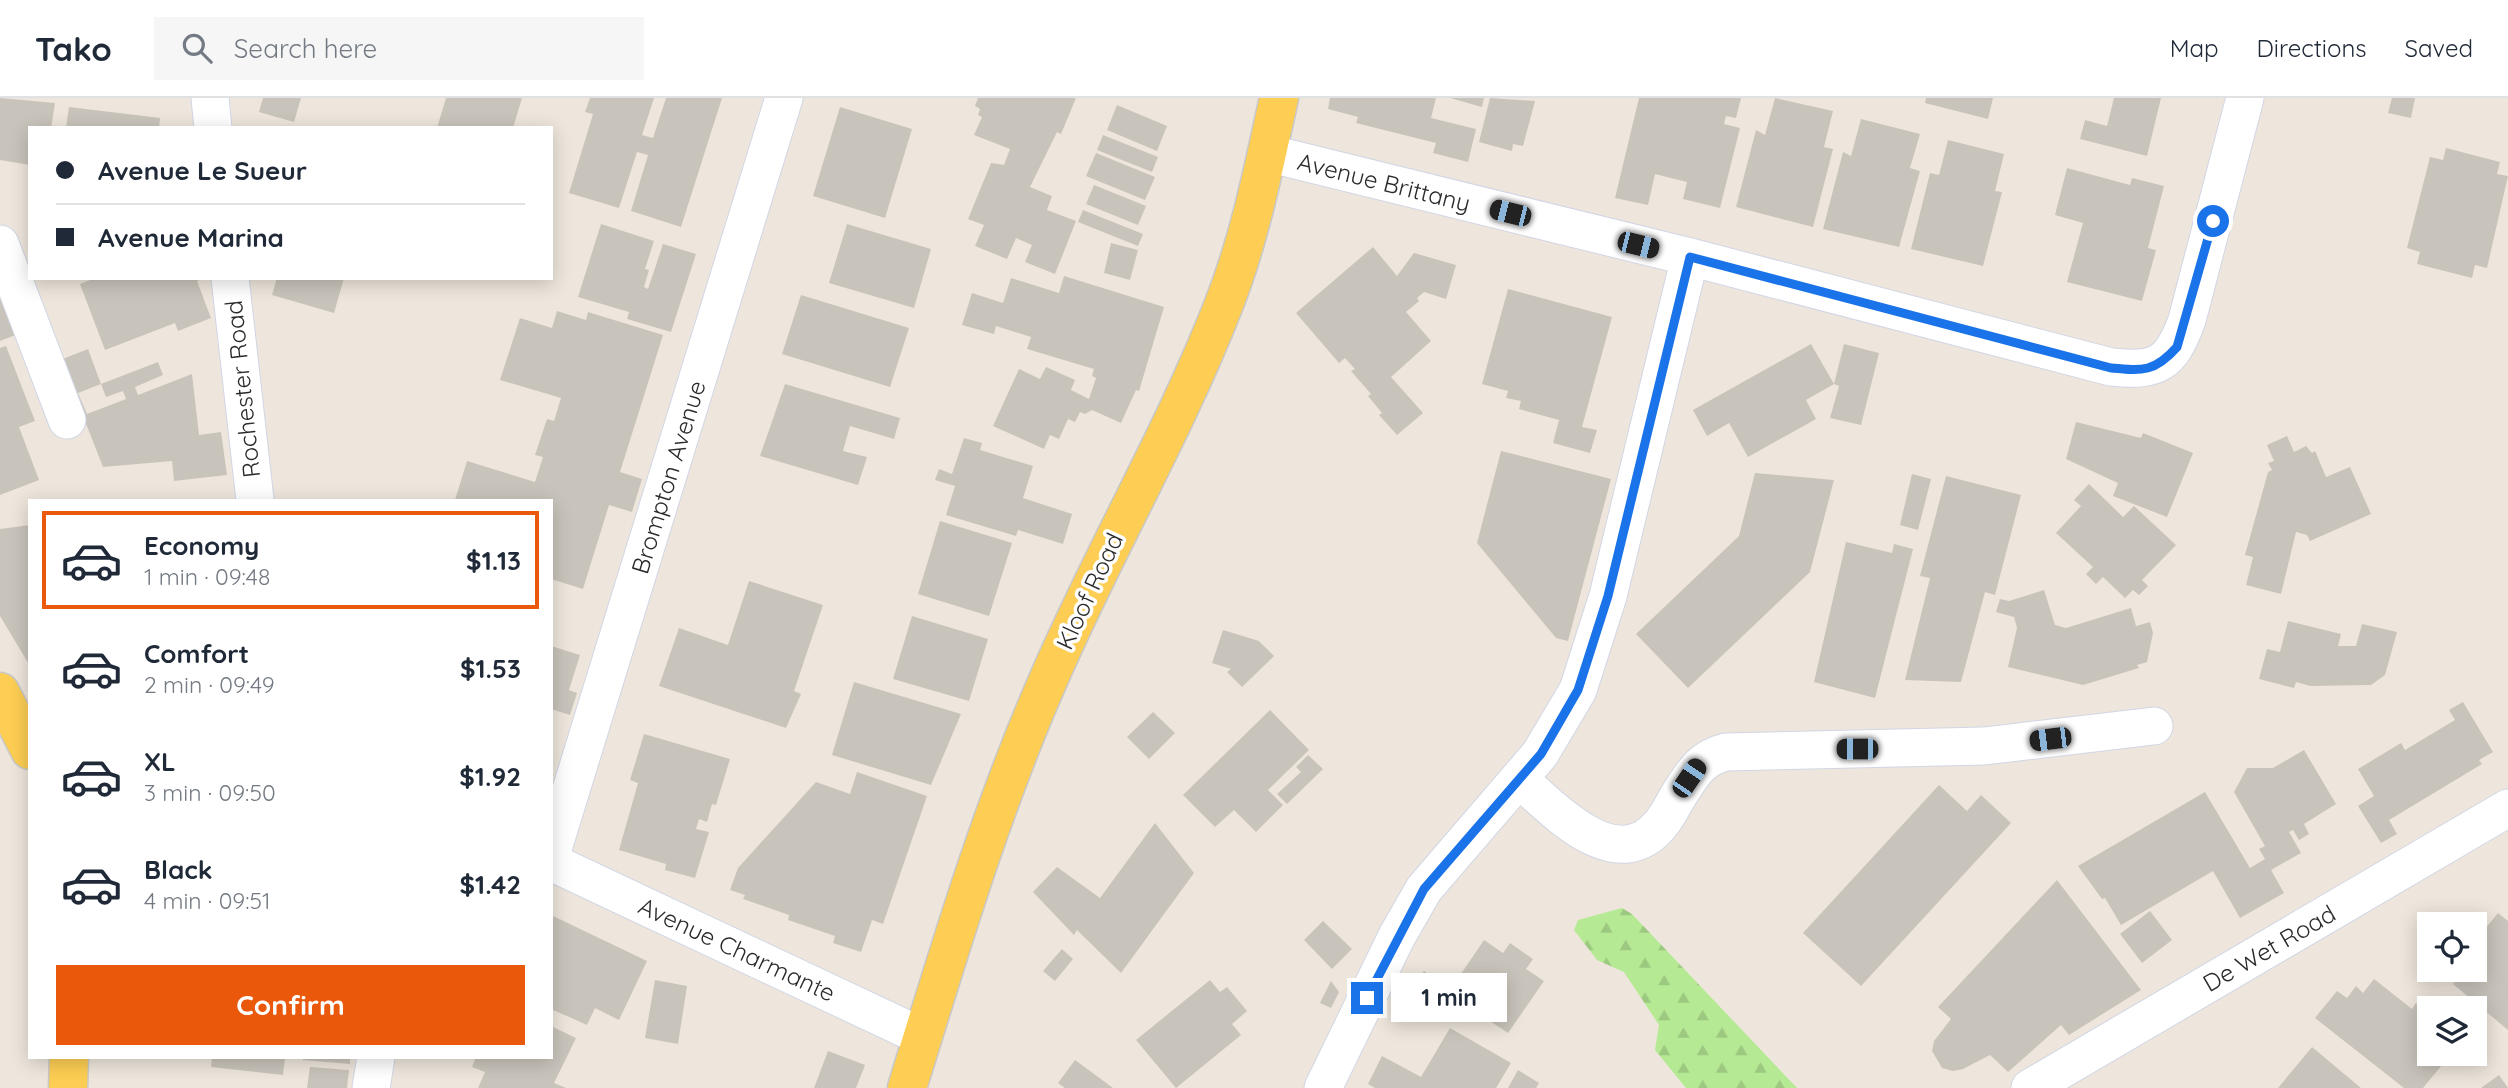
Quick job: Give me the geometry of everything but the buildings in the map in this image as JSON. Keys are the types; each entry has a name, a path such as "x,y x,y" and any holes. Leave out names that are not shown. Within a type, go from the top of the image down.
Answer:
{"main road":[{"name":"Kloof Road","path":"907,1088 964,899 1013,762 1073,622 1175,414 1224,304 1267,153 1279,98"},
{"path":"0,692 28,746"},
{"path":"68,1088 69,1059"}],"street":[{"path":"210,98 213,126"},
{"name":"Brompton Avenue","path":"553,849 785,98"},
{"name":"Avenue Brittany","path":"1267,153 1690,257 2111,368 2143,371 2165,360 2177,347 2187,320 2245,98"},
{"path":"0,244 67,420"},
{"path":"1323,1088 1397,936 1424,889 1519,779 1565,716 1593,648 1690,257"},
{"name":"Rochester Road","path":"230,280 255,499"},
{"path":"1519,779 1579,831 1598,840 1618,844 1640,839 1653,832 1698,766 1726,752 1984,746 2154,726"},
{"name":"De Wet Road","path":"2030,1088 2508,808"},
{"name":"Avenue Charmante","path":"553,863 923,1037"},
{"path":"371,1088 376,1059"}],"green space":[{"path":"1622,908 1632,914 1797,1088 1686,1088 1655,1050 1659,1025 1624,972 1597,960 1574,930 1578,920"}],"route":[{"path":"1367,998 1405,920 1424,889 1459,844 1541,754 1570,709 1592,653 1608,596 1690,257 2111,368 2143,371 2165,360 2177,347 2187,320 2213,221"}]}
